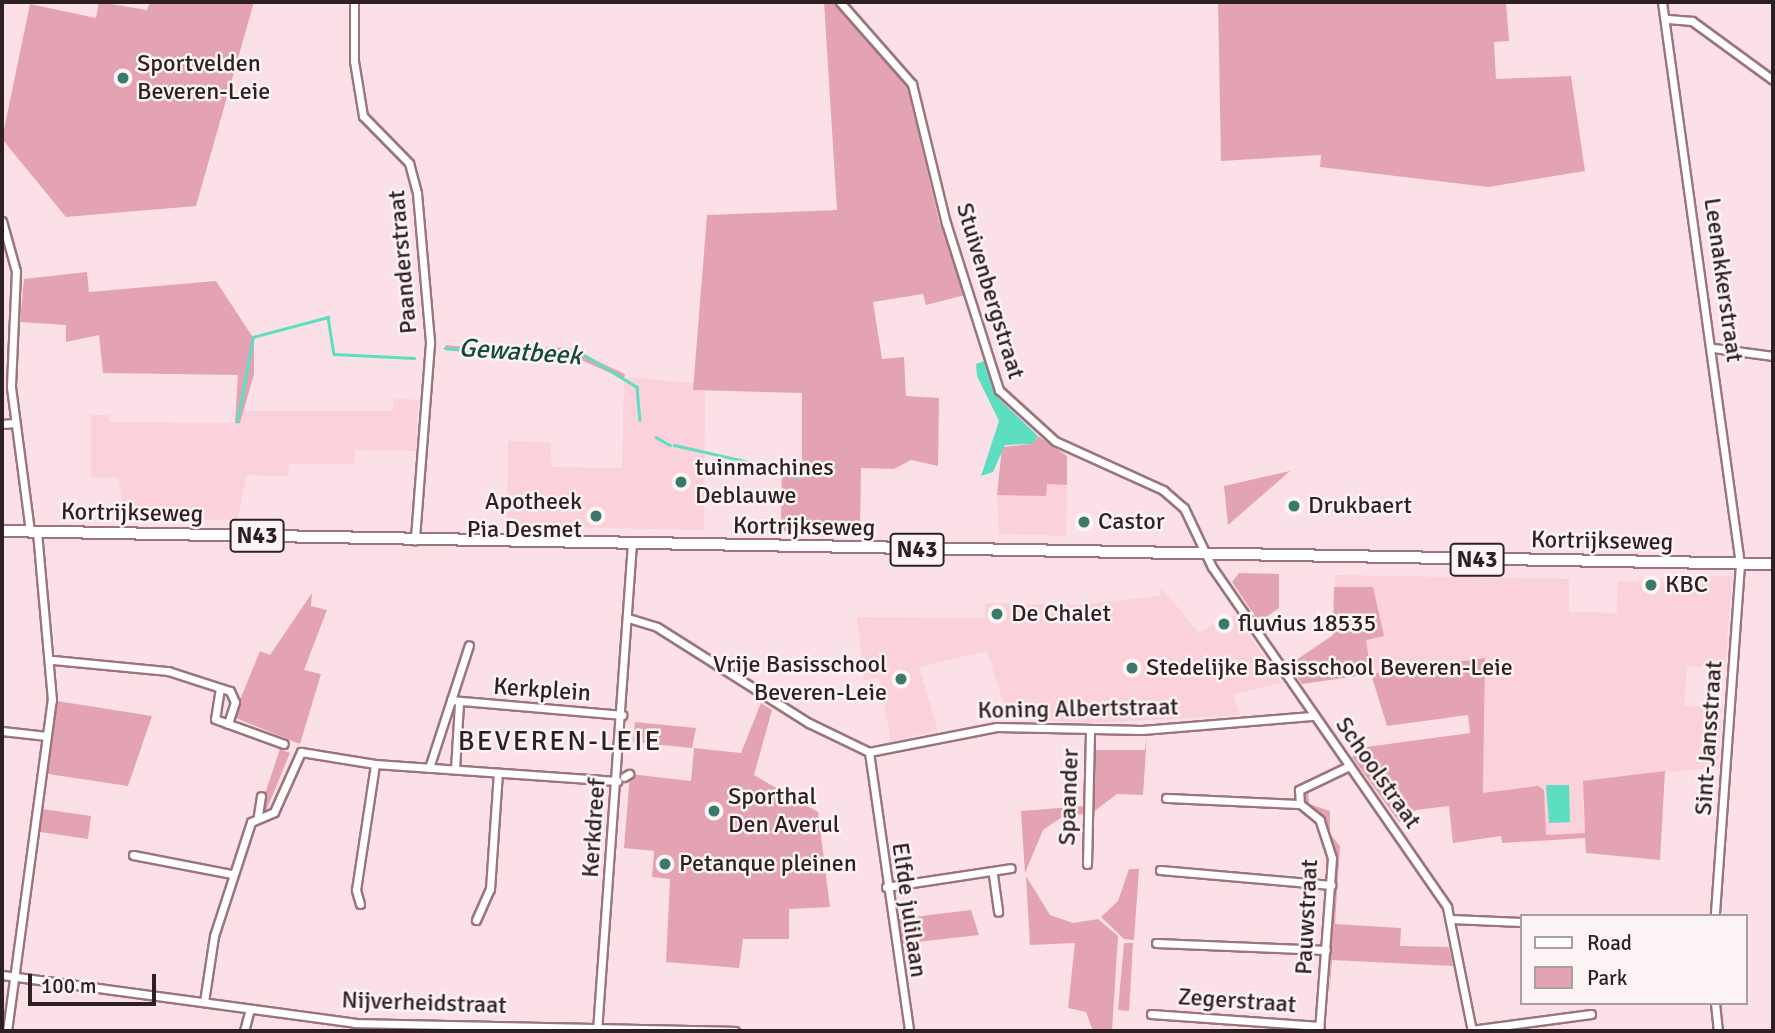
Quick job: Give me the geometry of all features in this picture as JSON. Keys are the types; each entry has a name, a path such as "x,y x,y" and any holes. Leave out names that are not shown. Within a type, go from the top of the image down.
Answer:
{"main road":[{"name":"Kortrijkseweg","path":"2,531 1206,557 1773,565"}],"street":[{"name":"Paanderstraat","path":"354,2 354,61 363,116 409,163 417,193 430,343 415,540"},
{"name":"Stuivenbergstraat","path":"840,2 912,84 946,223 999,390 1064,447 1171,495 1188,516 1206,557"},
{"name":"Leenakkerstraat","path":"1662,2 1668,19 1740,564"},
{"path":"1668,19 1692,21 1773,80"},
{"path":"2,221 16,271 15,422 52,660 47,736 12,976 7,1031"},
{"path":"1713,348 1773,356"},
{"path":"2,424 15,422"},
{"name":"Kerkdreef","path":"598,1030 623,777 622,715 632,545"},
{"name":"Schoolstraat","path":"1206,557 1451,919 1471,1030"},
{"name":"Sint-Jansstraat","path":"1716,914 1740,564"},
{"path":"628,618 657,627 809,723 869,752"},
{"path":"429,768 455,702 469,645"},
{"path":"52,660 168,671 220,688 235,698 228,724"},
{"path":"220,688 212,714 228,724 284,744"},
{"name":"Kerkplein","path":"455,769 455,702 622,715"},
{"name":"Koning Albertstraat","path":"869,752 997,727 1090,730 1314,716"},
{"name":"Spaander","path":"1087,864 1090,730"},
{"path":"2,731 47,736"},
{"name":"Elfde julilaan","path":"869,752 886,887 909,1031"},
{"path":"258,816 274,812 299,754 374,764 498,773 623,777"},
{"path":"360,904 356,890 374,764"},
{"path":"1166,798 1300,804 1303,783 1349,766"},
{"path":"476,920 490,889 498,773"},
{"path":"204,1003 232,874 258,816 261,796"},
{"name":"Pauwstraat","path":"1300,804 1320,820 1332,858 1319,1029"},
{"path":"133,855 232,874"},
{"path":"886,887 993,875 1011,868"},
{"path":"1160,870 1331,885"},
{"path":"993,875 998,912"},
{"path":"1451,919 1520,922"},
{"path":"1156,943 1326,950"},
{"name":"Nijverheidstraat","path":"2,975 355,1023 735,1031"},
{"path":"1715,1005 1718,1031"},
{"path":"244,1031 250,1009"},
{"name":"Zegerstraat","path":"1151,1014 1319,1029"},
{"path":"1471,1030 1591,1014"}],"shaded area":[{"path":"984,361 998,398 1038,436 1032,444 1005,445 993,472 981,476 999,421 977,376 976,364"},
{"path":"624,377 694,383 694,390 705,391 704,530 507,526 508,441 550,442 552,467 622,468"},
{"path":"394,398 418,400 416,451 355,450 354,464 289,464 288,476 247,475 237,520 126,518 118,478 91,477 91,415 109,415 109,422 240,423 243,411 393,411"},
{"path":"1046,484 1067,485 1066,536 999,534 997,495 1046,495"},
{"path":"1335,575 1569,579 1569,612 1617,613 1618,581 1703,583 1704,576 1732,576 1725,669 1687,666 1684,706 1722,708 1718,767 1583,781 1585,838 1539,841 1536,794 1483,801 1485,658 1341,678"},
{"name":"Stedelijke Basisschool Beveren-Leie","path":"1162,588 1198,632 1235,615 1282,683 1233,694 1240,715 1096,723 1008,718 987,651 919,667 938,730 891,742 879,677 864,680 857,617 985,618 985,603 1077,605 1159,596"},
{"path":"1546,785 1569,785 1570,822 1549,823"}],"green space":[{"name":"Sportvelden Beveren-Leie","path":"99,2 147,10 150,2 254,2 196,206 66,217 2,139 30,4 96,18"},
{"path":"824,2 832,2 893,62 908,88 939,221 965,295 926,305 923,294 873,302 882,359 904,357 906,396 939,398 938,466 911,460 894,469 861,468 860,533 781,531 782,465 802,465 802,393 693,390 707,215 837,210"},
{"path":"1218,2 1506,2 1509,41 1494,42 1496,79 1571,76 1585,171 1488,187 1320,167 1321,155 1221,161"},
{"path":"87,272 89,292 216,281 254,339 254,374 240,423 235,423 238,375 103,373 99,335 66,342 66,325 20,322 24,279"},
{"path":"446,345 545,355 546,347 569,348 625,374 624,379 561,351 550,351 549,359 445,350"},
{"path":"1038,436 1067,456 1067,485 1047,484 1046,496 997,495 1002,447 1032,444"},
{"path":"1290,471 1273,486 1228,525 1224,486"},
{"path":"1239,573 1279,574 1279,608 1259,622 1232,582"},
{"path":"1334,587 1373,587 1384,636 1366,640 1371,674 1302,684 1289,665 1333,635"},
{"path":"312,593 311,606 327,610 304,670 321,674 300,744 233,717 260,651 270,655"},
{"path":"1485,658 1483,793 1538,786 1544,790 1546,835 1585,833 1583,781 1665,771 1660,860 1586,853 1585,838 1502,843 1501,836 1453,843 1449,806 1416,810 1399,822 1352,757 1366,747 1470,733 1468,715 1387,726 1371,674"},
{"path":"57,701 152,716 128,786 48,774"},
{"path":"761,703 772,710 754,775 818,812 830,907 789,909 789,939 743,939 739,968 666,962 670,879 652,877 654,851 624,848 630,774 691,781 694,748 741,753"},
{"path":"635,722 696,728 692,748 633,742"},
{"path":"1147,735 1143,795 1117,794 1092,813 1094,750 1145,750"},
{"path":"280,749 290,753 266,811 261,806"},
{"path":"1341,773 1308,789 1309,804 1330,811 1330,834 1340,846 1335,924 1401,928 1400,946 1449,947 1453,966 1332,960 1329,998 1335,852 1321,814 1302,801 1302,790"},
{"path":"1085,806 1084,814 1062,817 1043,830 1025,873 1021,811"},
{"path":"43,809 91,816 88,839 40,832"},
{"path":"1129,869 1139,869 1134,940 1124,939 1101,917 1118,901"},
{"path":"1026,876 1050,915 1073,923 1098,919 1118,936 1112,1031 1093,1031 1086,1012 1068,1008 1075,943 1030,945"},
{"path":"971,910 979,935 900,944 897,919"},
{"path":"1124,943 1133,943 1129,1011 1118,1010"}],"waterway":[{"name":"Gewatbeek","path":"237,422 253,337 328,317 334,354 414,358"},
{"name":"Gewatbeek","path":"445,348 547,358 548,350 583,354 637,387 640,420"},
{"name":"Gewatbeek","path":"656,437 670,445"},
{"name":"Gewatbeek","path":"674,445 745,461"},
{"name":"Gewatbeek","path":"763,464 797,477"}],"place":[{"name":"Sportvelden Beveren-Leie","path":"123,78"},
{"name":"tuinmachines Deblauwe","path":"681,482"},
{"name":"Drukbaert","path":"1294,506"},
{"name":"Apotheek Pia Desmet","path":"596,516"},
{"name":"Castor","path":"1084,522"},
{"name":"KBC","path":"1651,585"},
{"name":"De Chalet","path":"997,614"},
{"name":"fluvius 18535","path":"1224,624"},
{"name":"Stedelijke Basisschool Beveren-Leie","path":"1132,668"},
{"name":"Vrije Basisschool Beveren-Leie","path":"901,679"},
{"name":"Sporthal Den Averul","path":"714,811"},
{"name":"Petanque pleinen","path":"665,864"}],"district":[{"name":"BEVEREN-LEIE","path":"560,741"}]}
